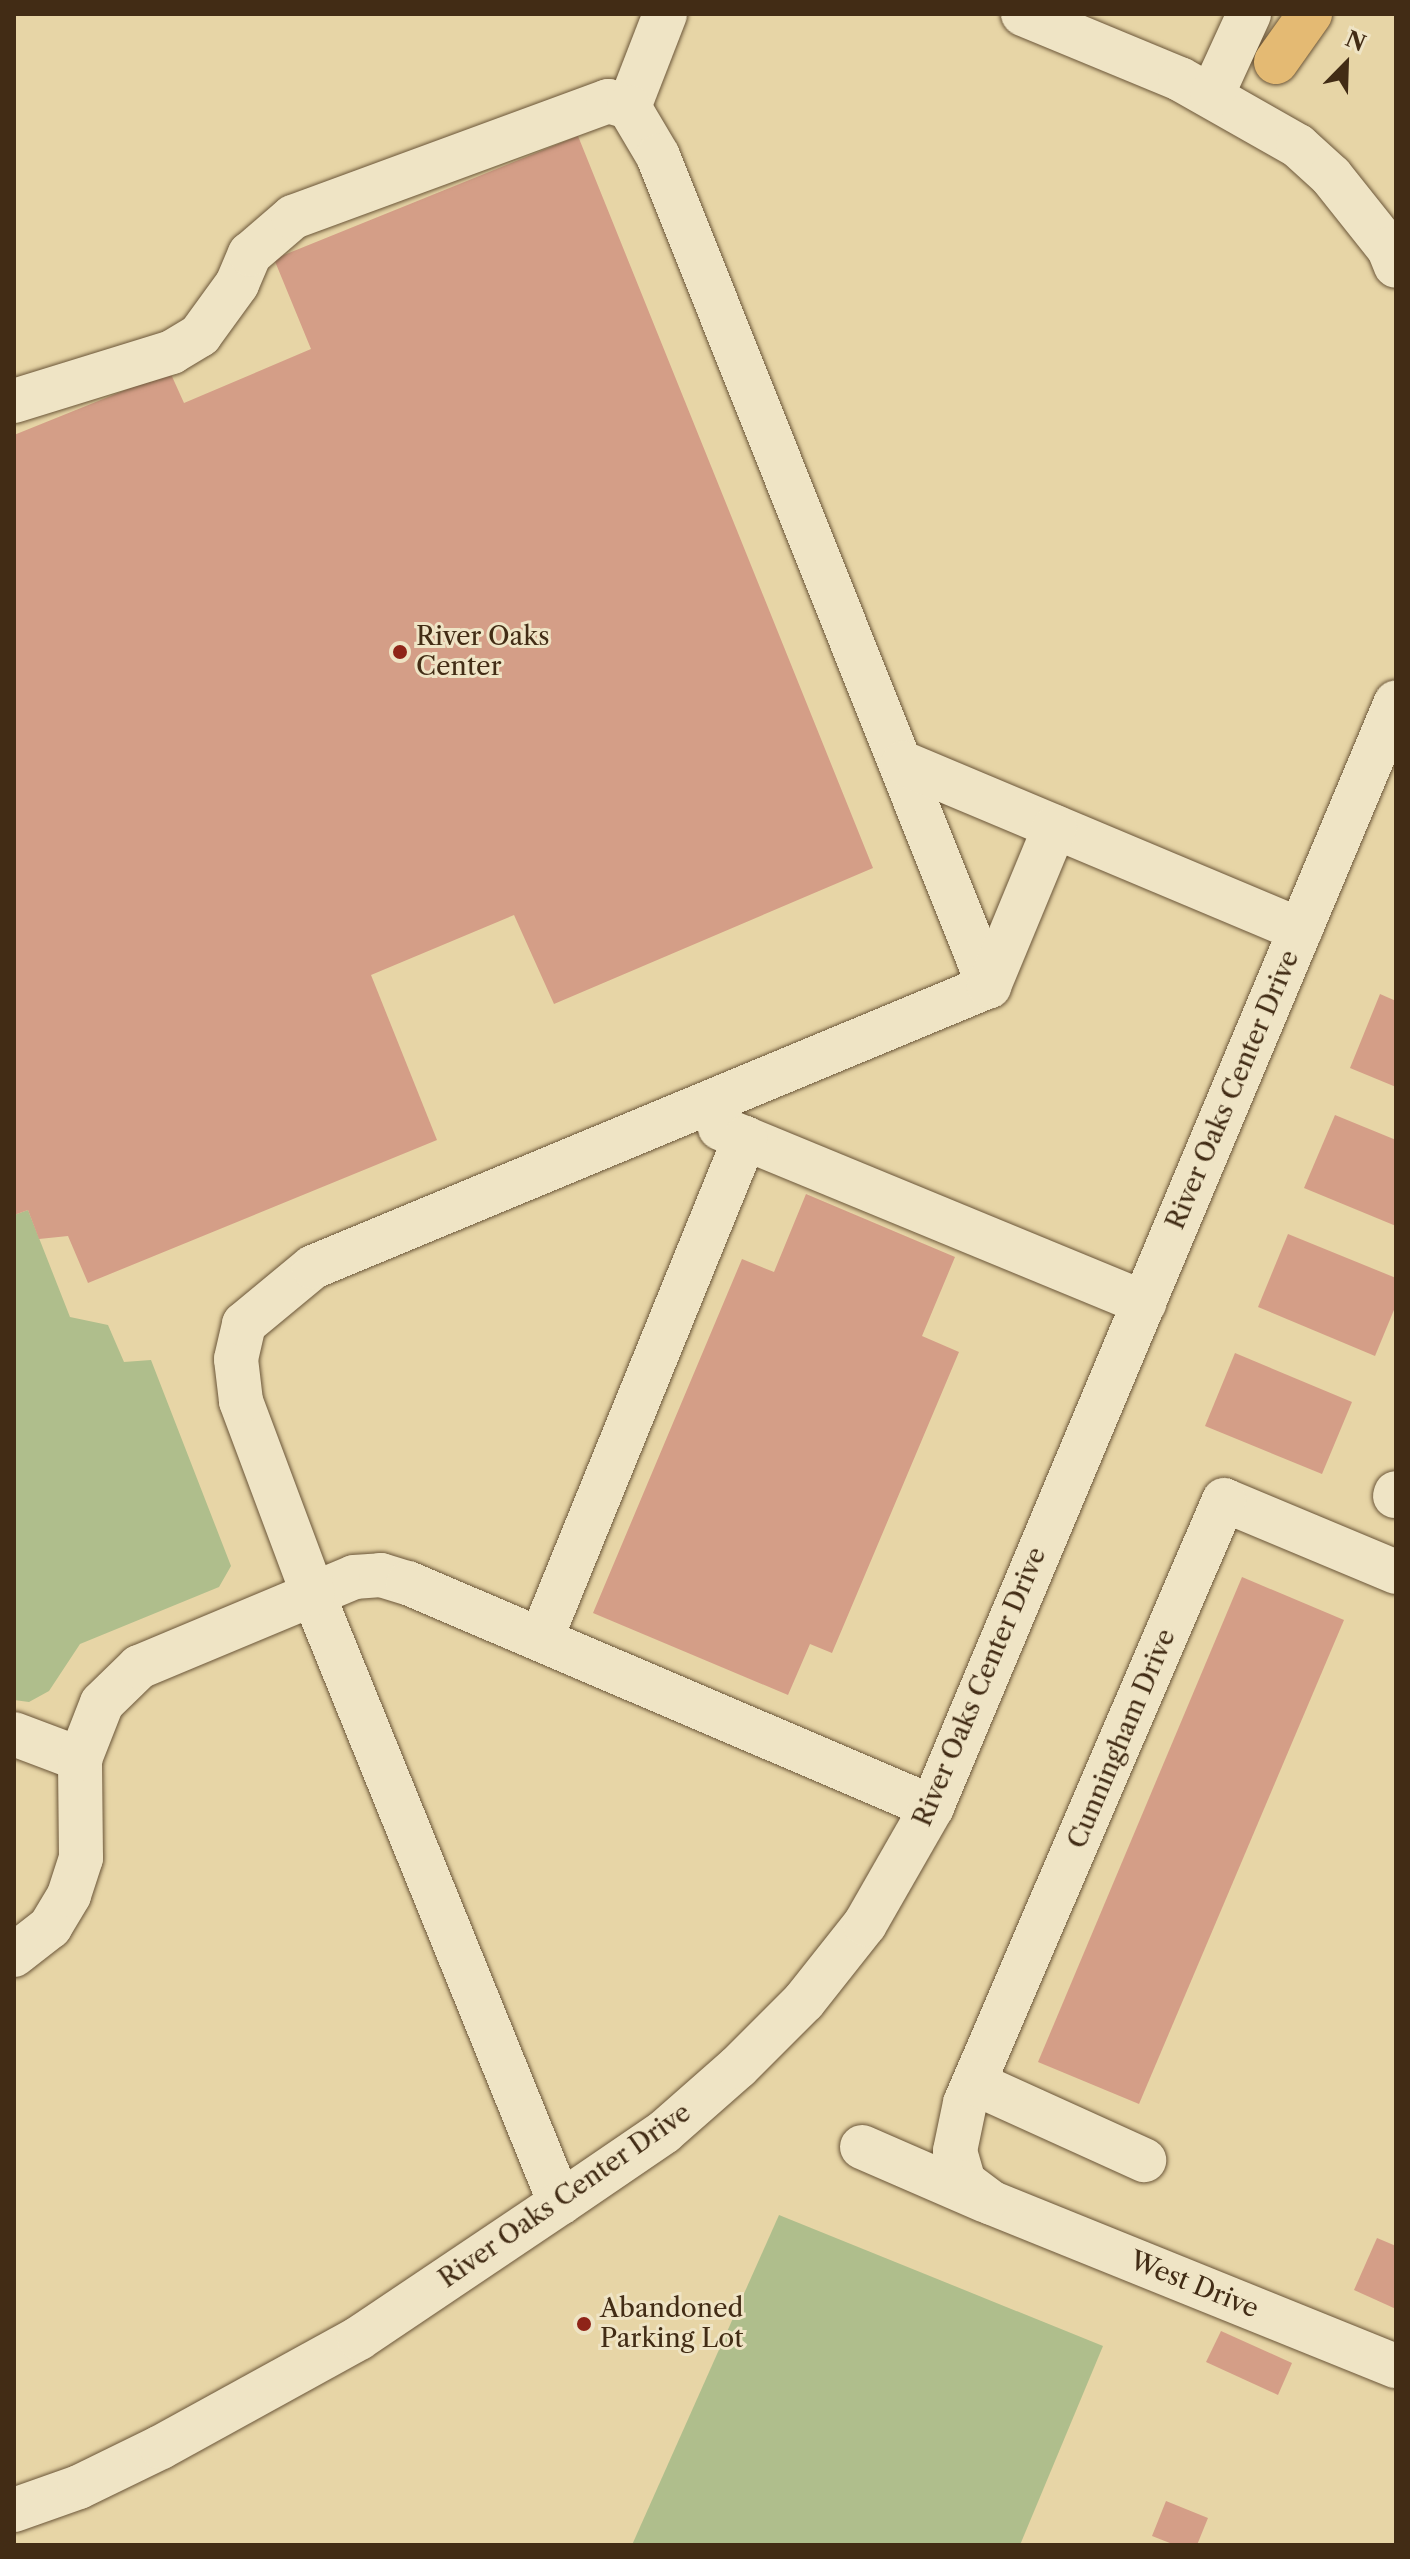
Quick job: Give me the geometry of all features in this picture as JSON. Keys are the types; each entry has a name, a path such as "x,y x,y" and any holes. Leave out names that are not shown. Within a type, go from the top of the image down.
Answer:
{"main road":[{"path":"1276,62 1310,14"}],"street":[{"path":"629,107 665,14"},
{"path":"1023,14 1212,95 1251,115 1298,146 1331,176 1389,249 1396,266"},
{"path":"1212,95 1249,14"},
{"path":"1251,115 1297,14"},
{"path":"14,401 172,352 200,335 237,284 250,254 293,217 608,101 629,107 658,156 903,763 989,986"},
{"name":"River Oaks Center Drive","path":"14,2510 147,2454 359,2338 664,2132 804,2001 865,1924 932,1807 1396,702"},
{"path":"903,763 1300,930"},
{"path":"560,2203 313,1594 241,1401 236,1359 244,1324 313,1267 989,986 1055,827"},
{"path":"684,1113 1144,1303"},
{"path":"541,1639 745,1138"},
{"name":"Cunningham Drive","path":"955,2151 957,2126 974,2083 1224,1500 1396,1572"},
{"path":"14,1955 50,1927 69,1895 81,1858 80,1759 102,1703 139,1667 354,1577 381,1575 541,1639 932,1807"},
{"path":"14,1734 80,1759"},
{"path":"974,2083 1144,2160"},
{"name":"West Drive","path":"862,2147 992,2203 1396,2366"},
{"name":"West Drive","path":"955,2151 964,2182 992,2203"}],"green space":[{"path":"28,1210 70,1317 108,1325 124,1362 151,1360 231,1566 219,1587 80,1644 49,1691 29,1702 14,1700 14,1215"},
{"path":"779,2215 1103,2346 1020,2545 632,2545"}],"building":[{"name":"River Oaks Center","path":"578,136 873,868 554,1004 514,915 371,975 437,1140 88,1283 68,1236 39,1239 28,1210 14,1215 14,435 170,372 184,403 311,349 274,259"},
{"path":"1380,994 1396,1001 1396,1087 1350,1068"},
{"path":"1335,1115 1396,1140 1396,1226 1304,1188"},
{"path":"806,1194 955,1257 922,1336 959,1352 832,1653 810,1644 788,1695 593,1613 742,1259 774,1272"},
{"path":"1288,1234 1396,1278 1396,1305 1375,1356 1258,1307"},
{"path":"1235,1353 1352,1402 1322,1474 1205,1426"},
{"path":"1242,1577 1344,1620 1139,2104 1038,2062"},
{"path":"1377,2238 1396,2246 1396,2309 1354,2290"},
{"path":"1221,2331 1292,2363 1278,2395 1206,2362"},
{"path":"1166,2501 1208,2518 1197,2545 1175,2545 1152,2536"}],"place":[{"name":"River Oaks Center","path":"400,652"},
{"name":"Abandoned Parking Lot","path":"584,2324"}]}
